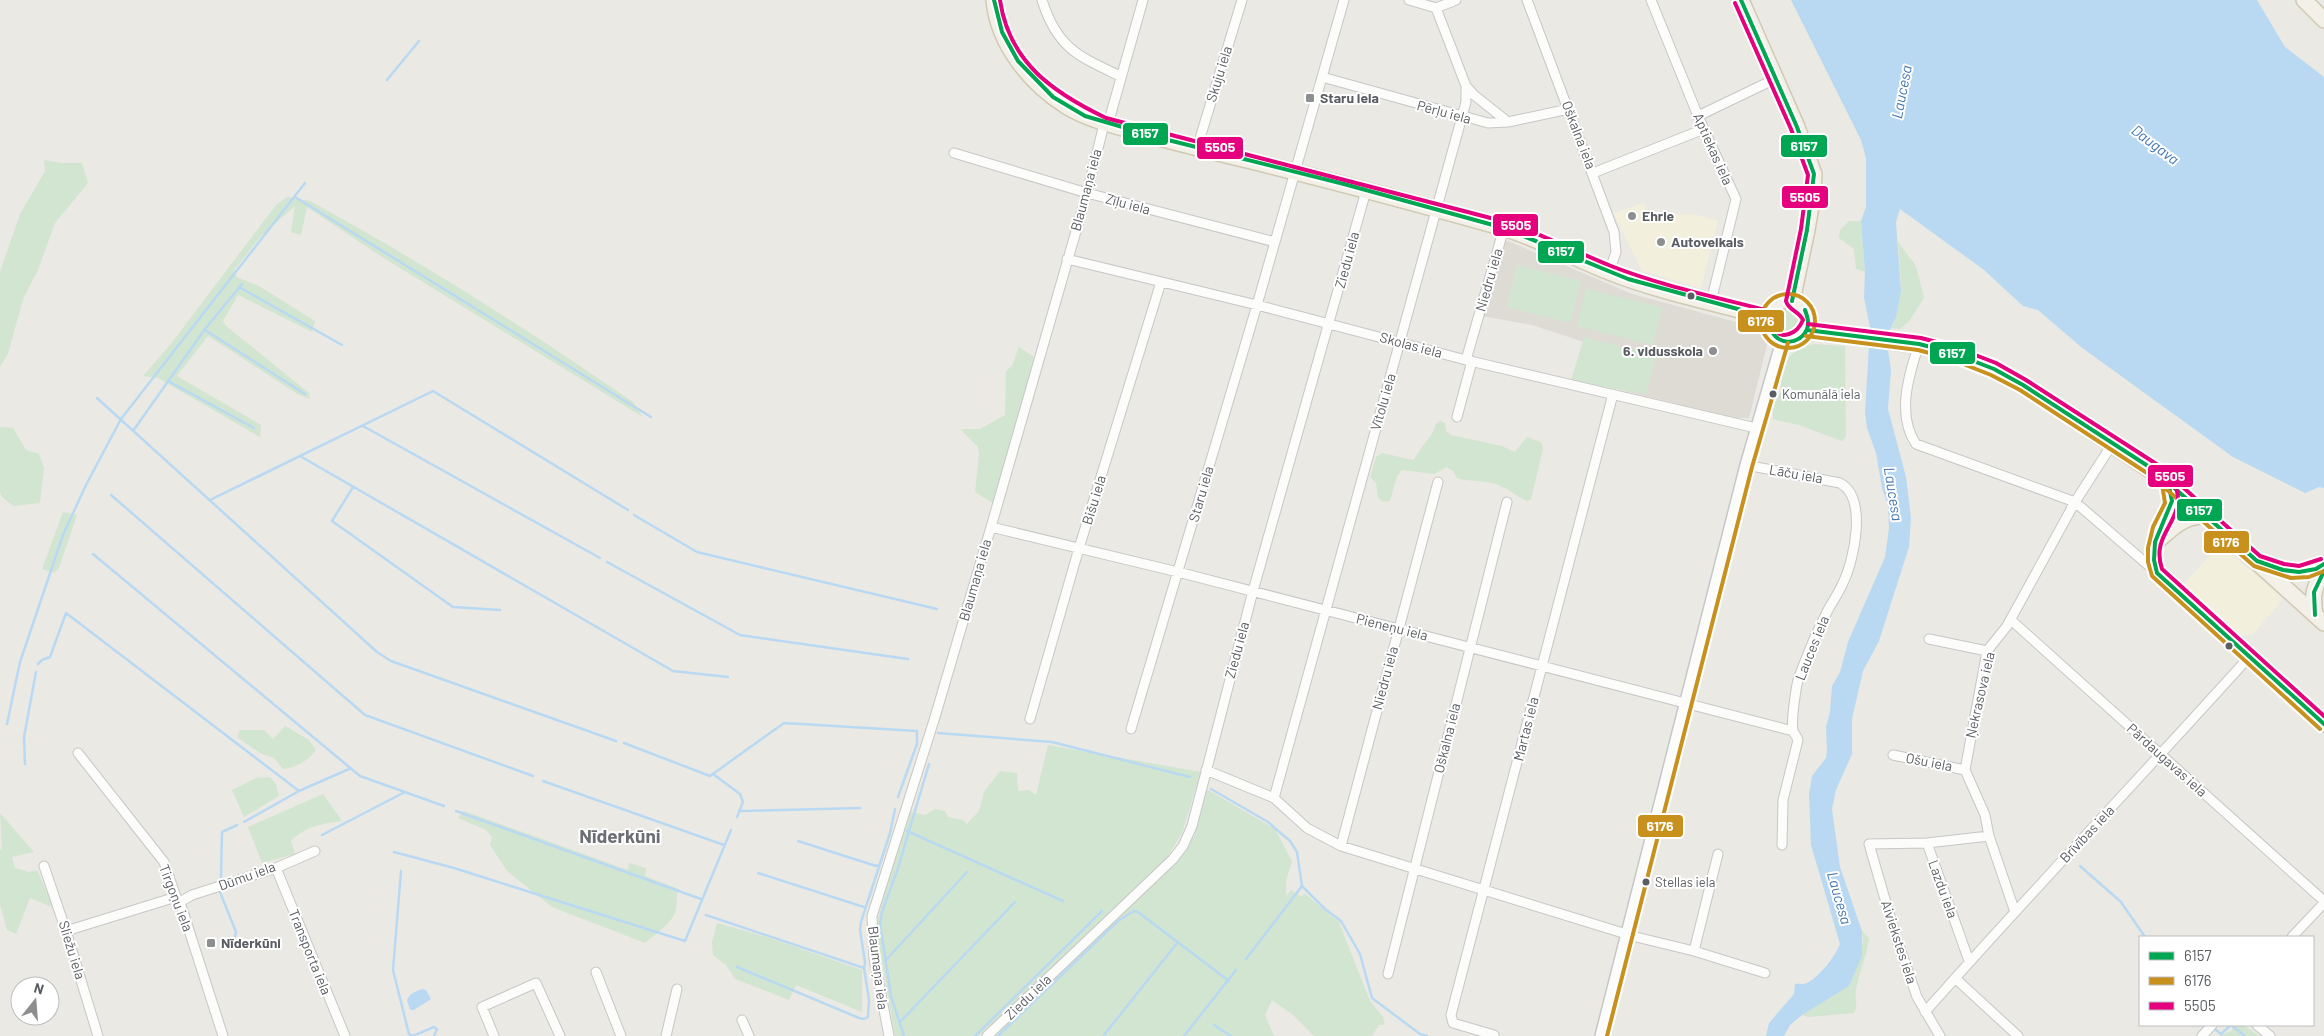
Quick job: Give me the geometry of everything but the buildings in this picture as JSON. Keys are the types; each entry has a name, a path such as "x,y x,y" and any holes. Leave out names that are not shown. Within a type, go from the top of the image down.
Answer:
{"main road":[{"path":"994,0 996,15 1007,45 1029,75 1067,106 1106,124 1504,228 1534,238 1609,272 1659,289 1767,317"},
{"path":"1741,0 1806,148 1814,174 1813,194 1792,301"},
{"path":"2304,0 2324,20"},
{"path":"1792,301 1804,309 1808,316 1807,330 1799,339 1782,342 1776,339 1768,330 1767,317 1779,302 1792,301"},
{"path":"1807,330 1918,344 1950,352 1994,369 2023,384 2113,443 2168,482 2208,516 2320,619"},
{"path":"2168,482 2172,498 2170,508 2161,525 2152,561 2157,573 2324,724"},
{"path":"2156,542 2185,519 2194,515 2208,516"},
{"path":"2257,561 2273,568 2304,573 2324,564"},
{"path":"2320,619 2313,594 2314,586 2324,571"}],"street":[{"path":"1042,0 1054,28 1067,48 1120,76"},
{"name":"Blaumaņa iela","path":"889,1036 874,958 872,916 935,717 1143,0"},
{"name":"Skuju iela","path":"1197,148 1242,0"},
{"name":"Staru iela","path":"1131,729 1257,305 1344,0"},
{"path":"1409,0 1436,8 1456,0"},
{"name":"Oškalna iela","path":"1527,0 1606,208 1616,246 1614,260 1609,272"},
{"name":"Aptiekas iela","path":"1651,0 1698,116 1736,199 1710,302"},
{"name":"Vītolu iela","path":"1274,798 1466,102 1466,86 1436,8"},
{"name":"Pērļu iela","path":"1322,78 1488,123 1508,122 1568,109"},
{"path":"1698,116 1775,78"},
{"path":"1466,86 1474,95 1508,122"},
{"path":"1593,173 1704,129"},
{"name":"Zīļu iela","path":"954,153 1087,193 1275,242"},
{"name":"Ziedu iela","path":"987,1036 1173,859 1183,846 1192,826 1252,591 1366,191"},
{"name":"Niedru iela","path":"1457,417 1469,360 1504,228"},
{"name":"Skolas iela","path":"1067,259 1257,305 1469,360 1756,428"},
{"name":"Bišu iela","path":"1030,719 1079,548 1161,282"},
{"path":"1601,1036 1746,465 1782,342"},
{"path":"1918,344 1909,371 1907,396 1908,430 1916,444 2075,502 2157,573"},
{"name":"Martas iela","path":"1494,1035 1453,1023 1451,1020 1614,394"},
{"name":"Ņekrasova iela","path":"1965,770 1987,651 2010,620 2075,502 2113,443"},
{"name":"Lāču iela","path":"1746,465 1840,482 1845,485"},
{"name":"Niedru iela","path":"1341,846 1438,482"},
{"name":"Lauces iela","path":"1782,845 1783,800 1798,740 1792,731 1799,677 1828,610 1844,582 1853,555 1856,525 1855,504 1845,485"},
{"name":"Oškalna iela","path":"1388,974 1507,502"},
{"name":"Pieneņu iela","path":"991,527 1325,609 1398,630 1471,646 1792,731"},
{"name":"Pārdaugavas iela","path":"2010,620 2324,902"},
{"path":"1929,639 1987,651"},
{"name":"Brīvības iela","path":"1925,1012 1969,961 2249,656"},
{"name":"Tirgoņu iela","path":"78,753 164,862 222,1036"},
{"name":"Ošu iela","path":"1893,755 1965,770"},
{"path":"1206,770 1274,798 1307,828 1341,846 1766,974"},
{"path":"1965,770 1985,815 1989,836 2015,912"},
{"path":"1926,843 1989,836"},
{"name":"Lazdu iela","path":"1869,844 1926,843 1969,961"},
{"name":"Aiviekstes iela","path":"1869,844 1896,937 1925,1012 1940,1036"},
{"name":"Dūmu iela","path":"66,931 178,900 276,868 315,851"},
{"path":"1694,951 1718,854"},
{"name":"Sliežu iela","path":"44,866 98,1036"},
{"name":"Transporta iela","path":"276,868 345,1036"},
{"path":"2293,936 2324,902"},
{"path":"596,972 621,1036"},
{"path":"1955,978 2018,1036"},
{"path":"494,1036 482,1006 536,983 560,1036"},
{"path":"666,1036 677,989"},
{"path":"742,1020 749,1036"},
{"path":"2202,1036 2211,1026"},
{"path":"2258,1026 2270,1036"}],"shaded area":[{"path":"1644,203 1646,210 1686,215 1694,214 1718,221 1701,288 1642,271 1613,213"},
{"path":"1503,239 1632,294 1766,330 1769,337 1749,418 1734,418 1573,378 1584,342 1532,325 1482,316"},
{"path":"2219,546 2226,549 2281,597 2280,603 2252,635 2238,635 2182,586"}],"green space":[{"path":"44,160 62,163 82,163 88,183 55,223 38,270 23,299 8,354 0,367 0,272 20,214 45,171"},
{"path":"287,197 310,201 474,297 633,402 643,417 382,257 307,207 301,235 291,232 295,206 261,236 234,270 237,277 259,286 315,321 312,332 238,295 223,321 226,326 309,393 310,399 299,395 208,336 177,376 261,425 260,437 158,378 143,376 170,345 276,205"},
{"path":"1849,221 1861,221 1865,272 1856,269 1854,249 1839,238 1840,230"},
{"path":"1898,242 1916,266 1924,298 1910,320 1900,329 1891,328 1894,323 1901,283"},
{"path":"1517,265 1581,281 1570,323 1507,307"},
{"path":"1586,289 1662,307 1653,345 1577,326"},
{"path":"1788,308 1798,312 1802,322 1798,332 1788,336 1778,332 1774,322 1778,312"},
{"path":"1584,337 1656,356 1646,394 1571,381"},
{"path":"1815,344 1845,346 1846,437 1842,441 1799,425 1773,419 1773,408 1781,391 1781,374 1789,357 1801,347"},
{"path":"1019,347 1034,357 994,504 975,492 979,455 978,447 960,429 980,429 1005,415 1006,371 1012,366"},
{"path":"1440,421 1445,423 1446,431 1451,435 1502,446 1515,452 1527,437 1541,442 1543,449 1531,499 1527,501 1496,484 1457,478 1453,471 1447,467 1434,474 1402,470 1397,476 1390,501 1384,502 1378,498 1376,483 1370,477 1376,457 1382,453 1413,460 1433,432 1436,424"},
{"path":"0,427 13,428 26,450 39,454 44,468 40,503 13,506 2,497 0,492"},
{"path":"63,512 77,515 59,568 54,573 42,569"},
{"path":"285,726 309,740 316,750 306,760 288,768 283,769 274,758 260,753 237,737 240,730 264,730 273,739"},
{"path":"1048,745 1201,772 1182,833 1164,863 979,1036 895,1036 876,928 908,811 925,815 935,809 945,811 948,817 963,820 967,824 979,811 984,792 1000,771 1017,773 1018,791 1029,790 1036,795"},
{"path":"270,777 276,784 279,796 244,817 232,790 256,778"},
{"path":"1208,790 1275,829 1292,861 1286,881 1286,896 1291,890 1302,897 1304,893 1339,922 1370,1001 1383,1017 1385,1025 1379,1025 1372,1036 1314,1036 1293,1015 1272,1000 1265,1015 1274,1036 992,1036 1140,894 1171,868 1195,835 1203,791"},
{"path":"323,794 342,821 321,825 302,832 291,841 295,854 262,863 248,827"},
{"path":"464,811 628,870 629,863 646,868 645,876 679,889 675,913 659,932 645,943 552,907 507,871 490,845 492,837 486,830 458,818"},
{"path":"0,813 34,852 12,857 15,868 29,872 37,870 54,908 30,898 16,934 7,930 0,904 0,850 2,848"},
{"path":"717,923 767,937 862,970 862,1012 796,985 789,1000 735,979 726,965 713,955 712,942"},
{"path":"1862,931 1869,938 1856,990 1854,1013 1808,1017 1802,1015 1837,991 1845,988 1863,943"},
{"path":"2233,1026 2244,1026 2259,1036 2218,1036 2232,1031"}],"water":[{"path":"1791,0 2257,0 2285,47 2324,77 2324,488 2319,487 2305,493 2233,457 2081,347 2038,310 2023,306 1984,270 1900,209 1896,222 1901,291 1896,317 1889,332 1888,350 1891,370 1888,409 1906,477 1911,518 1909,547 1879,641 1863,671 1852,719 1852,754 1836,790 1832,809 1840,867 1862,931 1862,956 1849,986 1802,1015 1790,1025 1784,1036 1766,1036 1769,1023 1794,994 1795,984 1806,984 1817,976 1830,961 1840,944 1811,845 1809,794 1812,776 1826,758 1826,727 1830,712 1832,686 1840,672 1848,642 1885,557 1889,528 1888,505 1882,488 1876,453 1867,428 1865,412 1870,327 1864,298 1865,272 1861,221 1866,207 1866,158 1861,140"},
{"path":"423,989 426,990 431,999 414,1010 410,1010 408,998"}],"waterway":[{"path":"387,80 419,41"},
{"path":"7,724 20,662 63,535 86,485 121,419 305,183"},
{"path":"295,197 651,417"},
{"path":"133,431 205,329 242,284"},
{"path":"239,287 342,345"},
{"path":"205,330 305,394"},
{"path":"168,381 254,428"},
{"path":"210,500 433,391 628,510"},
{"path":"97,398 377,652 391,661 616,741"},
{"path":"363,426 600,558"},
{"path":"300,456 673,671 728,677"},
{"path":"353,487 332,521 453,607 500,610"},
{"path":"111,495 365,715 533,776"},
{"path":"634,515 697,552 937,609"},
{"path":"93,554 360,776 444,806"},
{"path":"607,562 740,635 908,659"},
{"path":"38,664 50,657 66,613 299,791"},
{"path":"25,764 24,737 36,672"},
{"path":"624,743 710,776 784,723 917,731 917,744 898,797"},
{"path":"938,733 1052,742 1190,777"},
{"path":"904,1036 891,996 880,924 882,912 898,868 929,764"},
{"path":"244,822 299,791 349,769"},
{"path":"713,774 740,794 743,802 737,817"},
{"path":"543,781 724,845"},
{"path":"1211,789 1268,822 1290,841 1297,852 1302,886 1325,909 1341,921 1360,954 1372,998 1420,1034 1427,1036"},
{"path":"322,835 405,792"},
{"path":"739,811 860,808"},
{"path":"737,967 859,1018 864,1019 868,1017 869,1000 860,930 861,922 890,833 895,809"},
{"path":"456,811 701,899"},
{"path":"221,878 222,832 237,825"},
{"path":"394,852 454,868 685,941 731,830"},
{"path":"907,831 1063,901"},
{"path":"798,841 876,866 879,865"},
{"path":"2080,866 2121,902 2144,936"},
{"path":"401,871 393,970 409,1034 413,1036 434,1027 437,1029 434,1036"},
{"path":"885,961 967,872"},
{"path":"758,873 864,907"},
{"path":"1246,959 1302,886"},
{"path":"220,892 236,932 234,941"},
{"path":"900,1022 1015,902"},
{"path":"975,1036 1102,911"},
{"path":"998,1036 1118,921 1134,911 1138,912 1229,981"},
{"path":"706,915 864,968"},
{"path":"1104,1035 1178,942"},
{"path":"1184,1036 1236,970"},
{"path":"1214,1025 1231,1036"},
{"path":"2216,1030 2221,1034 2230,1026"},
{"path":"2232,1026 2245,1036"}],"transit line":[{"name":"6157","path":"994,0 1002,32 1018,61 1053,97 1085,116 1160,138 1344,184 1504,228 1628,279 1767,317"},
{"name":"5505","path":"1000,0 1005,22 1013,42 1037,73 1069,98 1106,118 1506,222 1630,273 1769,311 1772,314 1777,331 1783,335 1796,331 1803,320 1786,301 1801,229 1808,175 1791,129 1735,3"},
{"name":"6157","path":"1741,0 1797,127 1814,174 1807,230 1792,301"},
{"name":"6176","path":"1788,294 1798,296 1807,302 1813,311 1815,321 1813,331 1807,340 1798,346 1788,348 1778,346 1769,340 1763,331 1761,321 1763,311 1769,302 1778,296 1788,294"},
{"name":"6157","path":"1767,317 1770,329 1776,336 1782,341 1790,342 1803,336 1807,330 1808,320 1805,310"},
{"name":"5505","path":"1808,324 1921,338 1952,346 1996,363 2026,380 2158,465 2260,556 2284,564 2299,566 2321,559"},
{"name":"6157","path":"1807,330 1919,344 1950,352 1994,369 2023,385 2154,470 2257,561 2283,570 2299,572 2316,569 2324,564"},
{"name":"6176","path":"1806,336 1918,350 1948,358 1991,375 2020,390 2150,475 2254,566 2291,578 2309,577 2324,571"},
{"name":"6176","path":"1607,1036 1752,467 1788,343"},
{"name":"5505","path":"2174,480 2178,494 2178,503 2160,550 2162,569 2324,716"},
{"name":"6157","path":"2168,482 2172,501 2155,542 2154,560 2157,573 2324,724"},
{"name":"6176","path":"2162,484 2165,503 2153,527 2148,548 2148,562 2152,576 2320,729"},
{"name":"6157","path":"2315,615 2314,592 2324,571"}],"place":[{"name":"Staru iela","path":"1310,98"},
{"name":"Ehrle","path":"1632,216"},
{"name":"Autoveikals","path":"1661,242"},
{"name":"6. vidusskola","path":"1713,351"},
{"name":"Komunālā iela","path":"1773,394"},
{"name":"Stellas iela","path":"1646,882"},
{"name":"Nīderkūni","path":"211,943"}],"district":[{"name":"Nīderkūni","path":"620,836"}],"water label":[{"name":"Laucesa","path":"1902,92"},
{"name":"Daugava","path":"2155,145"},
{"name":"Laucesa","path":"1893,494"},
{"name":"Laucesa","path":"1839,898"}]}
